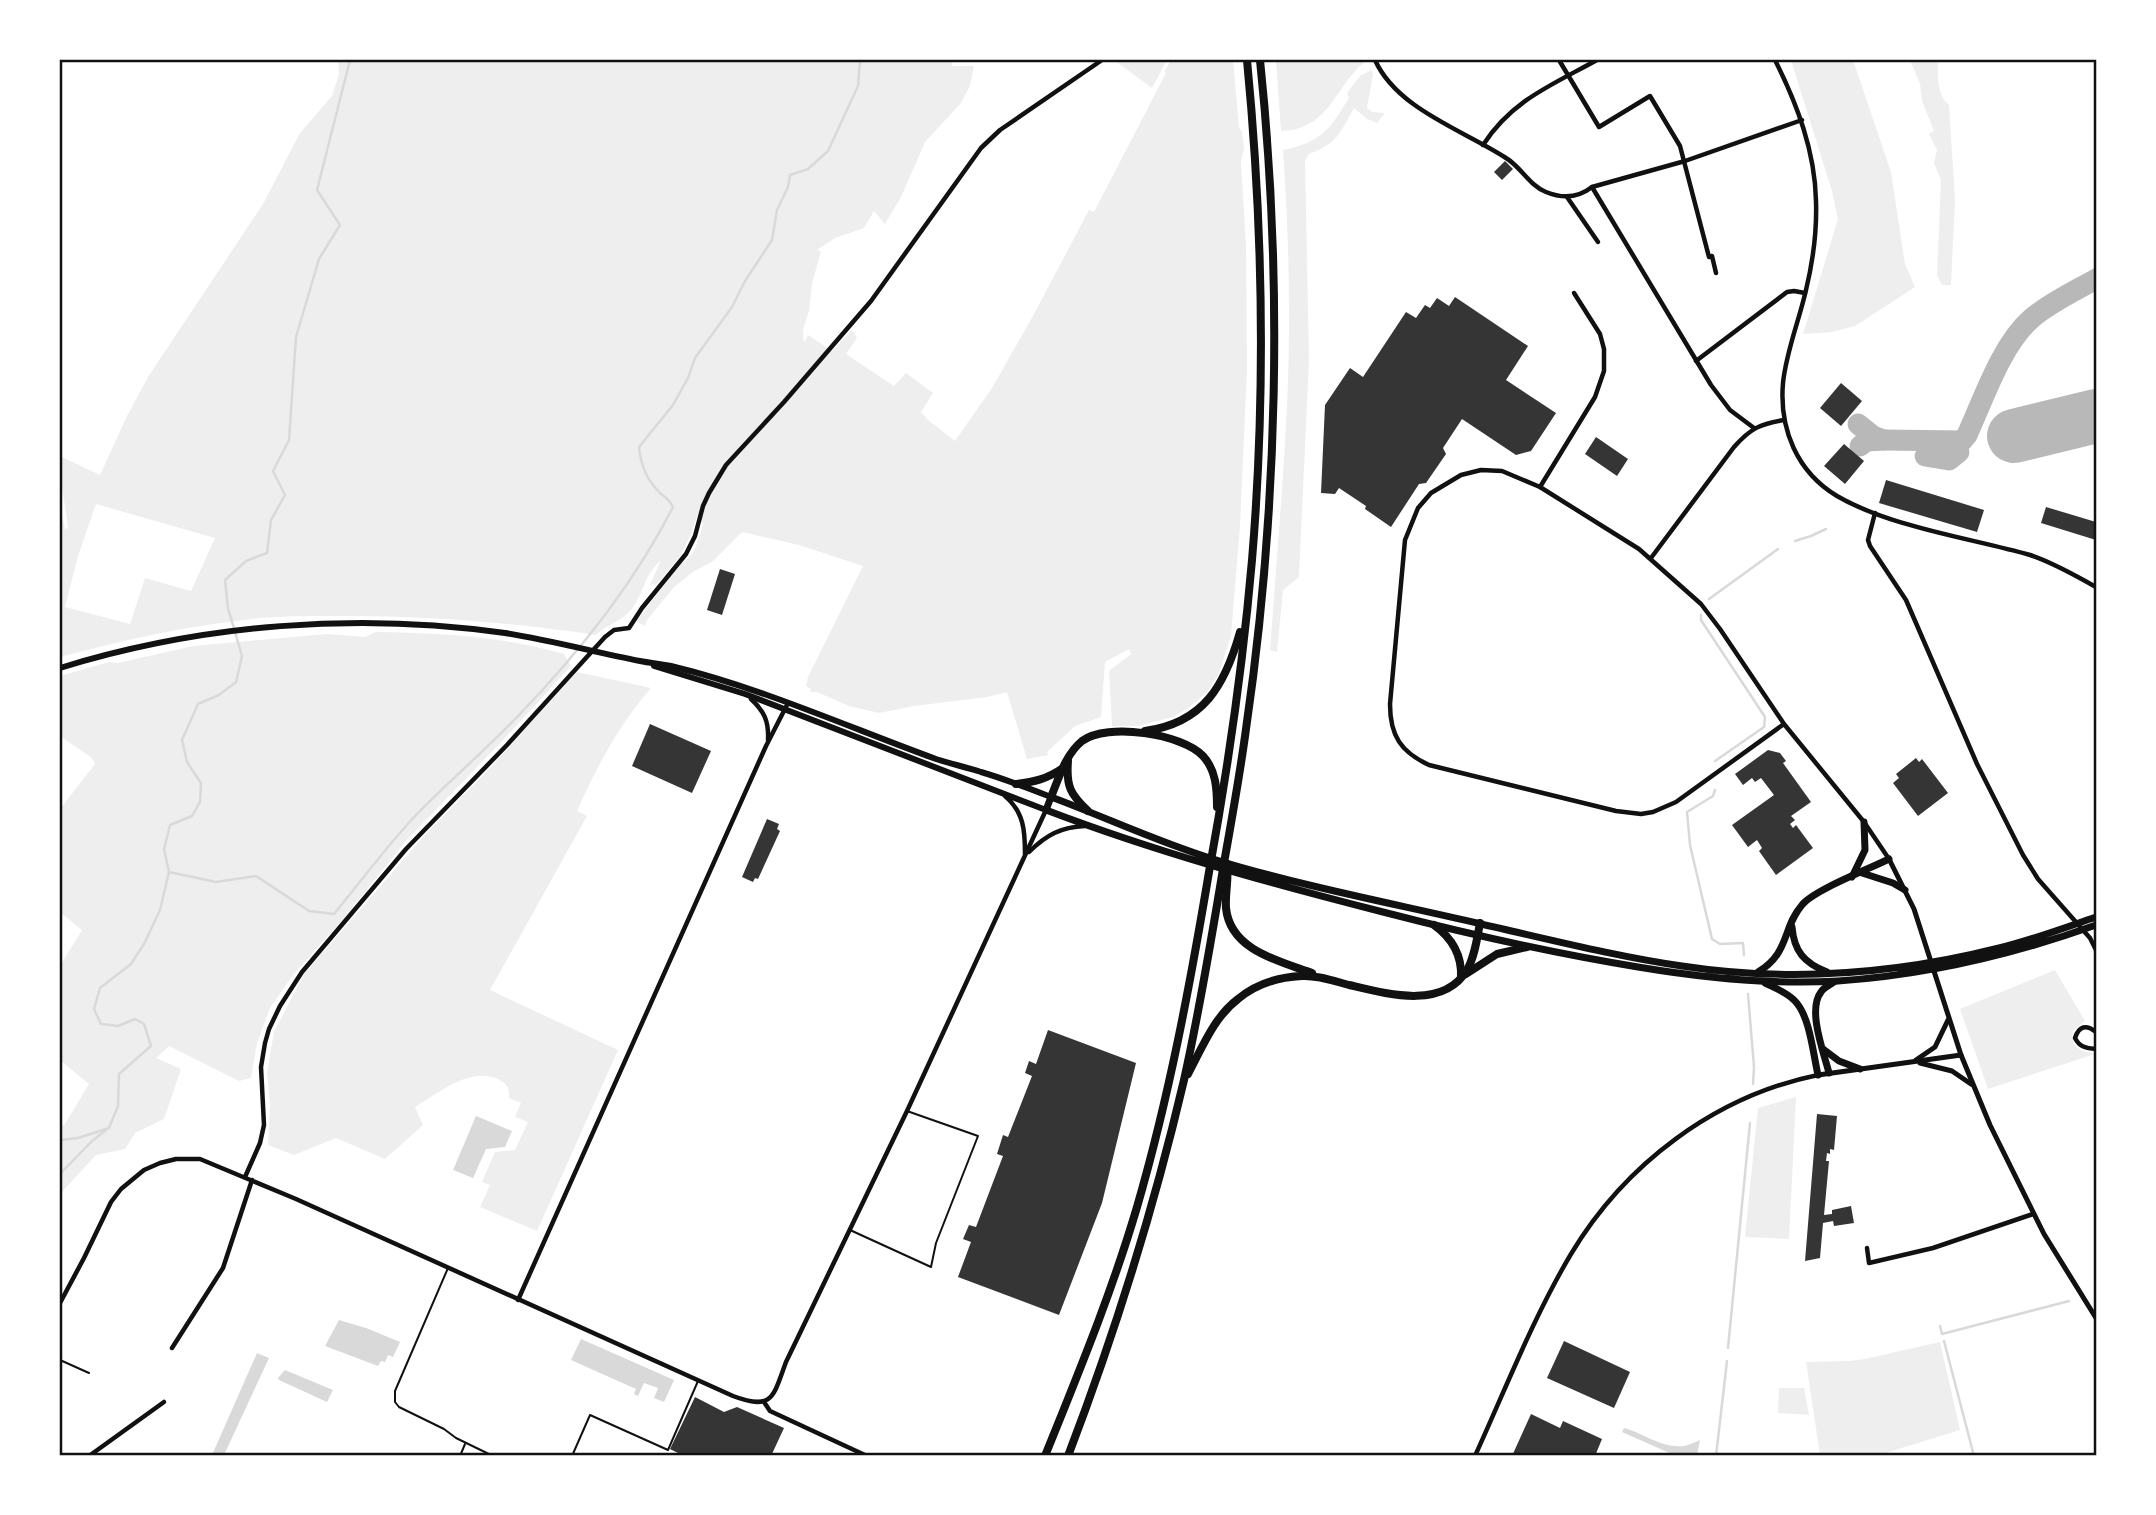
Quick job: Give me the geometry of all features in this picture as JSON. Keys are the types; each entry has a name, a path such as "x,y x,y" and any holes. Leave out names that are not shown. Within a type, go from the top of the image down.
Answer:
{"highway":[{"path":"1045,1455 1081,1369 1115,1275 1157,1135 1190,987 1232,738 1247,609 1259,445 1261,278 1247,60"},
{"path":"1069,1455 1140,1250 1184,1081 1205,976 1247,728 1264,560 1272,431 1274,279 1261,60"},
{"path":"1051,797 1063,768 1081,743 1096,734 1135,733 1177,723 1205,703 1218,688 1228,669 1247,609"},
{"path":"1135,733 1178,740 1205,758 1216,784 1216,835"},
{"path":"1069,758 1067,779 1072,794 1088,811"},
{"path":"1016,783 1037,781 1063,768"},
{"path":"1226,854 1226,908 1235,932 1259,952 1328,979"},
{"path":"1184,1081 1211,1030 1235,1000 1251,989 1275,980 1305,975 1373,990 1422,996 1441,993 1450,989 1471,961 1480,923"},
{"path":"1434,925 1446,934 1457,949 1462,969 1461,977"},
{"path":"1461,977 1497,954 1527,947"}],"main road":[{"path":"60,668 134,648 194,637 256,629 332,624 399,624 470,629 551,640 639,661 787,706 1089,826 1477,936 1682,974 1761,981 1835,981 1962,961 2096,925"},
{"path":"639,661 670,666 939,760 1016,783 1088,811 1177,851"},
{"path":"1046,810 1051,797"},
{"path":"1852,877 1865,850 1864,822"},
{"path":"1756,973 1772,962 1780,952 1796,913 1808,898 1889,859"},
{"path":"1861,873 1885,880 1905,890"},
{"path":"1262,877 1611,954 1683,967 1756,973 1903,970"},
{"path":"2039,941 2096,917"},
{"path":"1792,923 1793,936 1801,957 1828,973"},
{"path":"1761,981 1784,992 1800,1006 1805,1016 1818,1075"},
{"path":"1829,1073 1816,1024 1817,999 1820,992 1835,981"},
{"path":"1823,1049 1839,1061 1860,1069"}],"street":[{"path":"245,1177 260,1143 264,1125 261,1066 265,1043 280,1006 302,971 406,849 507,745 605,637 614,631 629,628 686,554 695,536 703,506 726,465 871,301 981,148 1000,130 1102,60"},
{"path":"1375,60 1390,85 1427,113 1507,159 1545,192 1567,196 1581,195 1592,187 1685,161 1802,120"},
{"path":"1559,60 1599,127 1650,96 1680,146 1709,257 1712,256 1716,273"},
{"path":"1483,145 1502,119 1533,95 1597,60"},
{"path":"1775,60 1802,120 1811,155 1816,201 1812,262 1783,383 1784,420 1792,447 1812,476 1837,495 1875,513 2031,556 2067,570 2096,587"},
{"path":"1592,187 1696,360 1730,410 1754,428"},
{"path":"1567,196 1598,243"},
{"path":"1696,360 1787,292 1805,293"},
{"path":"1540,487 1595,397 1604,371 1604,349 1600,334 1573,293"},
{"path":"1651,558 1734,447 1754,428 1784,420"},
{"path":"1784,724 1676,802 1642,814 1616,811 1429,765 1415,758 1395,736 1390,722 1405,540 1418,509 1431,493 1461,475 1482,470 1502,471 1540,487 1651,558 1693,596 1710,616 1784,724 1864,822 1889,859 1925,940 1948,1018 1972,1084 2033,1214 2096,1318"},
{"path":"1875,513 1868,540 1870,546 1906,600 2007,826 2038,879 2090,938 2096,950"},
{"path":"745,694 764,712 768,724 767,745"},
{"path":"518,1300 767,745 787,706"},
{"path":"1000,792 1014,803 1020,814 1024,825 1026,855"},
{"path":"60,1303 111,1202 121,1189 144,1170 189,1157 253,1180 699,1381 747,1401 757,1404 764,1402 772,1395 779,1381 1046,810"},
{"path":"1026,855 1056,831 1070,826 1089,826"},
{"path":"1913,1062 1935,1046 1948,1018"},
{"path":"2096,1032 2090,1027 2083,1027 2076,1038 2078,1044 2085,1048 2096,1049"},
{"path":"1475,1455 1535,1323 1581,1238 1609,1200 1670,1143 1705,1119 1761,1091 1829,1073 1961,1055"},
{"path":"1913,1062 1952,1070 1972,1084"},
{"path":"172,1348 223,1268 253,1180"},
{"path":"1867,1248 1869,1264 1933,1248 2033,1214"},
{"path":"89,1455 164,1402"},
{"path":"764,1402 770,1411 867,1455"}],"lane":[{"path":"849,1230 931,1267 939,1236 978,1136 906,1111"},
{"path":"448,1268 394,1398 399,1407 493,1455"},
{"path":"60,1360 89,1373"},
{"path":"572,1455 590,1415 668,1450 699,1381"},
{"path":"460,1455 466,1443"}],"shaded area":[{"path":"338,60 952,60 952,66 974,66 970,86 961,103 925,142 901,197 885,224 874,211 864,228 835,238 817,250 821,251 803,329 804,343 808,335 832,351 852,330 857,338 846,354 894,386 906,373 933,393 921,412 955,441 992,388 1089,210 1094,212 1171,60 1233,60 1239,127 1244,148 1241,162 1246,245 1247,369 1240,526 1231,636 1219,673 1209,690 1190,707 1173,717 1138,726 1112,726 1109,671 1131,654 1129,649 1105,662 1101,717 1075,726 1047,752 1048,755 1027,759 1007,692 879,713 849,706 817,692 810,692 811,689 806,686 863,566 799,545 742,532 713,561 674,587 645,626 636,621 693,552 703,524 698,514 680,556 657,584 650,585 661,560 648,576 631,609 596,635 530,626 431,618 282,617 179,630 60,657 60,511 65,529 68,528 60,456 100,475 148,377 263,204 300,133 332,96 339,74","holes":["96,504 215,538 191,591 145,578 130,624 65,607 78,556"]},
{"path":"1114,60 1167,60 1152,88"},
{"path":"1276,60 1367,60 1322,114 1311,123 1281,131"},
{"path":"1791,60 1853,60 1891,172 1905,264 1915,287 1855,326 1832,332 1803,334 1838,219 1832,191"},
{"path":"1910,60 1938,60 1940,90 1949,105 1955,200 1951,285 1942,285 1937,275 1941,180 1934,163 1937,150 1929,134 1934,131"},
{"path":"1371,70 1373,74 1367,108 1372,112 1385,113 1377,123 1367,119 1354,108 1337,137 1309,154 1305,161 1309,359 1299,577 1283,590 1277,652 1270,650 1289,342 1283,150 1307,143 1323,133 1349,98 1347,93 1360,76"},
{"path":"376,632 447,635 518,643 564,654 571,666 406,841 343,919 293,975 270,1008 257,1043 251,1078 239,1081 169,1046 156,1058 181,1069 164,1119 135,1133 125,1149 96,1155 60,1194 60,1128 89,1084 60,1060 60,966 82,930 60,912 60,809 95,764 92,758 60,736 60,676 109,662 118,663 193,646 327,634 365,637"},
{"path":"577,672 651,688 629,716 601,762 577,811 587,816 490,990 618,1050 537,1231 480,1207 490,1185 482,1182 495,1152 515,1150 528,1122 515,1117 521,1103 509,1098 506,1085 489,1076 467,1078 415,1107 423,1125 385,1159 336,1138 294,1155 268,1145 270,1105 267,1072 274,1032 304,974 424,836"},
{"path":"2055,970 2085,1021 2073,1031 2073,1041 2081,1050 2095,1054 1988,1089 1960,1009"},
{"path":"1796,1097 1789,1239 1745,1237 1758,1108"},
{"path":"476,1116 512,1131 505,1147 486,1149 473,1178 453,1170"},
{"path":"339,1320 400,1342 393,1357 388,1355 385,1362 381,1361 378,1366 325,1346"},
{"path":"581,1339 674,1380 664,1402 654,1398 658,1388 644,1383 638,1396 634,1394 636,1389 571,1360"},
{"path":"1940,1342 1960,1430 1879,1455 1820,1455 1806,1362 1865,1359"},
{"path":"257,1353 269,1358 224,1455 212,1455"},
{"path":"285,1370 333,1390 327,1402 279,1380"},
{"path":"1779,1388 1804,1388 1809,1415 1778,1413"},
{"path":"1624,1428 1668,1445 1684,1446 1700,1440 1697,1455 1674,1455 1622,1432"}],"building":[{"path":"1505,161 1513,169 1502,180 1494,172"},
{"path":"1455,297 1528,346 1506,380 1556,413 1531,451 1516,455 1462,419 1443,448 1446,454 1426,483 1419,484 1391,527 1339,488 1335,494 1321,493 1325,405 1350,368 1363,377 1406,312 1416,318 1425,305 1430,308 1437,298 1449,306"},
{"path":"1841,383 1862,401 1841,426 1820,408"},
{"path":"1596,437 1628,459 1617,476 1585,454"},
{"path":"1844,444 1864,461 1845,484 1824,466"},
{"path":"1886,480 1984,510 1977,532 1879,503"},
{"path":"2046,507 2096,522 2096,540 2041,523"},
{"path":"720,569 735,574 722,615 707,610"},
{"path":"650,724 711,751 692,793 632,766"},
{"path":"1768,750 1780,753 1786,761 1783,763 1811,802 1791,816 1795,820 1790,824 1793,828 1796,825 1813,848 1776,875 1759,851 1762,848 1757,840 1748,847 1732,825 1774,795 1761,778 1755,782 1752,778 1743,785 1735,774"},
{"path":"1916,758 1919,762 1922,759 1948,793 1918,816 1893,783 1899,778 1896,774"},
{"path":"767,819 779,824 777,829 780,831 758,879 755,878 753,882 742,877"},
{"path":"1048,1030 1136,1063 1102,1203 1059,1315 958,1277 971,1242 963,1239 969,1225 976,1227 1003,1156 997,1154 1003,1135 1008,1137 1032,1076 1025,1073 1029,1061 1036,1064"},
{"path":"1817,1114 1837,1116 1834,1150 1830,1149 1830,1154 1827,1153 1826,1161 1829,1161 1824,1215 1832,1214 1832,1210 1851,1206 1854,1223 1834,1226 1833,1221 1823,1223 1820,1258 1805,1261"},
{"path":"1564,1341 1630,1372 1614,1408 1547,1378"},
{"path":"695,1397 724,1412 737,1407 784,1428 771,1456 684,1456 670,1449"},
{"path":"1531,1414 1560,1428 1563,1421 1602,1439 1595,1456 1512,1456"}],"waterway":[{"path":"60,1140 78,1138 109,1128 118,1106 119,1074 151,1046 144,1024 135,1019 118,1026 101,1024 94,1009 100,988 131,964 160,910 169,872 164,849 170,825 192,816 200,802 201,783 187,762 182,740 198,704 219,695 236,682 242,656 228,608 225,580 246,561 267,553 271,520 285,495 273,471 289,440 296,337 319,259 340,225 317,190 350,60"},
{"path":"169,872 216,882 256,876 309,911 334,914 408,824 506,728 562,668 623,591 673,507 648,478 639,447 673,405 688,378 695,358 732,307 745,281 772,240 777,210 788,187 790,175 808,169 828,151 858,86 860,60"},
{"path":"1795,541 1826,529"},
{"path":"1709,599 1778,549"},
{"path":"1701,615 1701,620 1765,717 1764,727 1715,761"},
{"path":"1715,790 1713,796 1687,812 1690,845 1712,939 1720,944 1743,943 1744,955"},
{"path":"1748,994 1753,1084"},
{"path":"1728,1348 1750,1123"},
{"path":"60,1174 106,1130"},
{"path":"1940,1326 1942,1334 2069,1301"},
{"path":"1944,1341 1974,1456"},
{"path":"1716,1456 1727,1361"}],"taxiway":[{"path":"1884,440 1962,441 2002,357 2021,329 2047,307 2096,279"},
{"path":"1858,424 1873,436 1884,440 1867,441 1860,446"},
{"path":"1925,456 1949,460 1959,452"}],"runway":[{"path":"2014,436 2096,416"}]}
